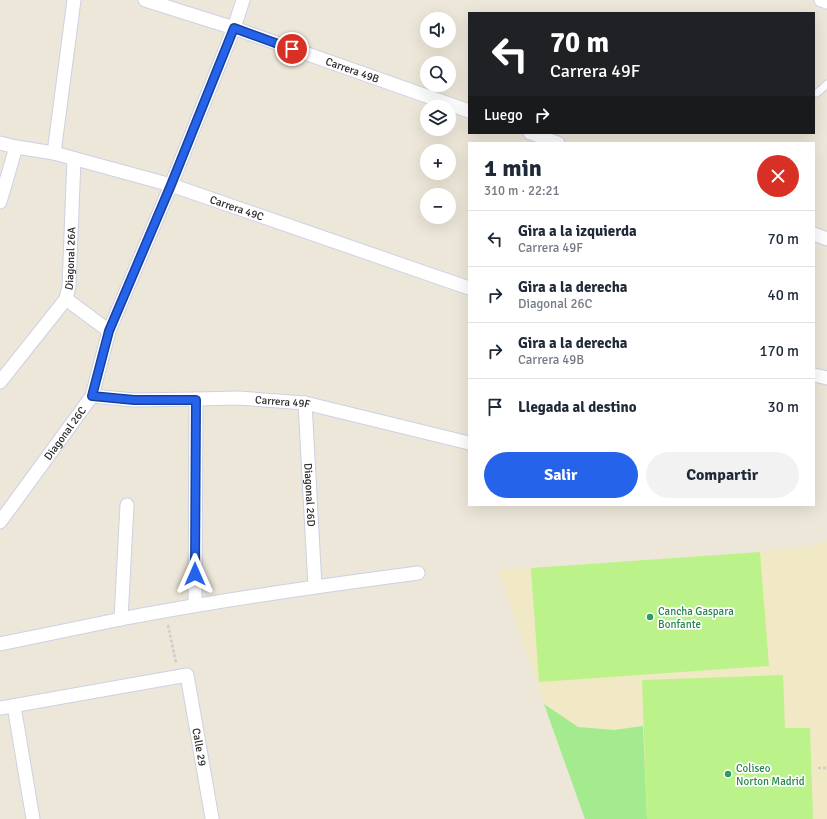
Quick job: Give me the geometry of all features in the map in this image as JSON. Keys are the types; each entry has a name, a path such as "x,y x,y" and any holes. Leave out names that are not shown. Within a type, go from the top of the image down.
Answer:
{"street":[{"path":"54,153 74,0"},
{"name":"Carrera 49B","path":"144,0 234,28 468,111"},
{"name":"Diagonal 26C","path":"0,522 92,396 109,331 171,185 234,28 243,0"},
{"path":"821,0 827,2"},
{"path":"532,134 550,142"},
{"name":"Carrera 49C","path":"0,143 54,153 171,185 468,288"},
{"path":"0,202 16,147"},
{"name":"Diagonal 26A","path":"0,382 66,299 69,286 74,159"},
{"path":"815,234 827,239"},
{"path":"66,299 109,331"},
{"path":"815,375 827,378"},
{"name":"Carrera 49F","path":"92,396 134,400 238,398 305,403 468,443"},
{"path":"195,606 196,400"},
{"name":"Diagonal 26D","path":"305,403 315,587"},
{"path":"121,619 127,505"},
{"path":"0,644 121,619 195,606 315,587 418,573"},
{"name":"Calle 29","path":"14,706 187,675 212,819"},
{"path":"0,708 14,706 33,819"}],"lane":[{"path":"817,93 827,84"}],"path":[{"path":"168,626 175,660"},
{"path":"818,768 827,768"}],"shaded area":[{"path":"827,541 827,819 585,819 498,570 760,552 816,545"}],"green space":[{"name":"Cancha Gaspara Bonfante","path":"760,552 769,666 539,682 531,568"},
{"name":"Coliseo Norton Madrid","path":"783,675 785,728 810,728 813,819 647,819 642,680"},
{"path":"544,704 578,727 614,730 643,726 647,819 585,819"}],"place":[{"name":"Cancha Gaspara Bonfante","path":"650,617"},
{"name":"Coliseo Norton Madrid","path":"728,774"}],"route":[{"path":"195,574 196,400 134,400 92,396 109,331 171,185 234,28 292,49"}]}
